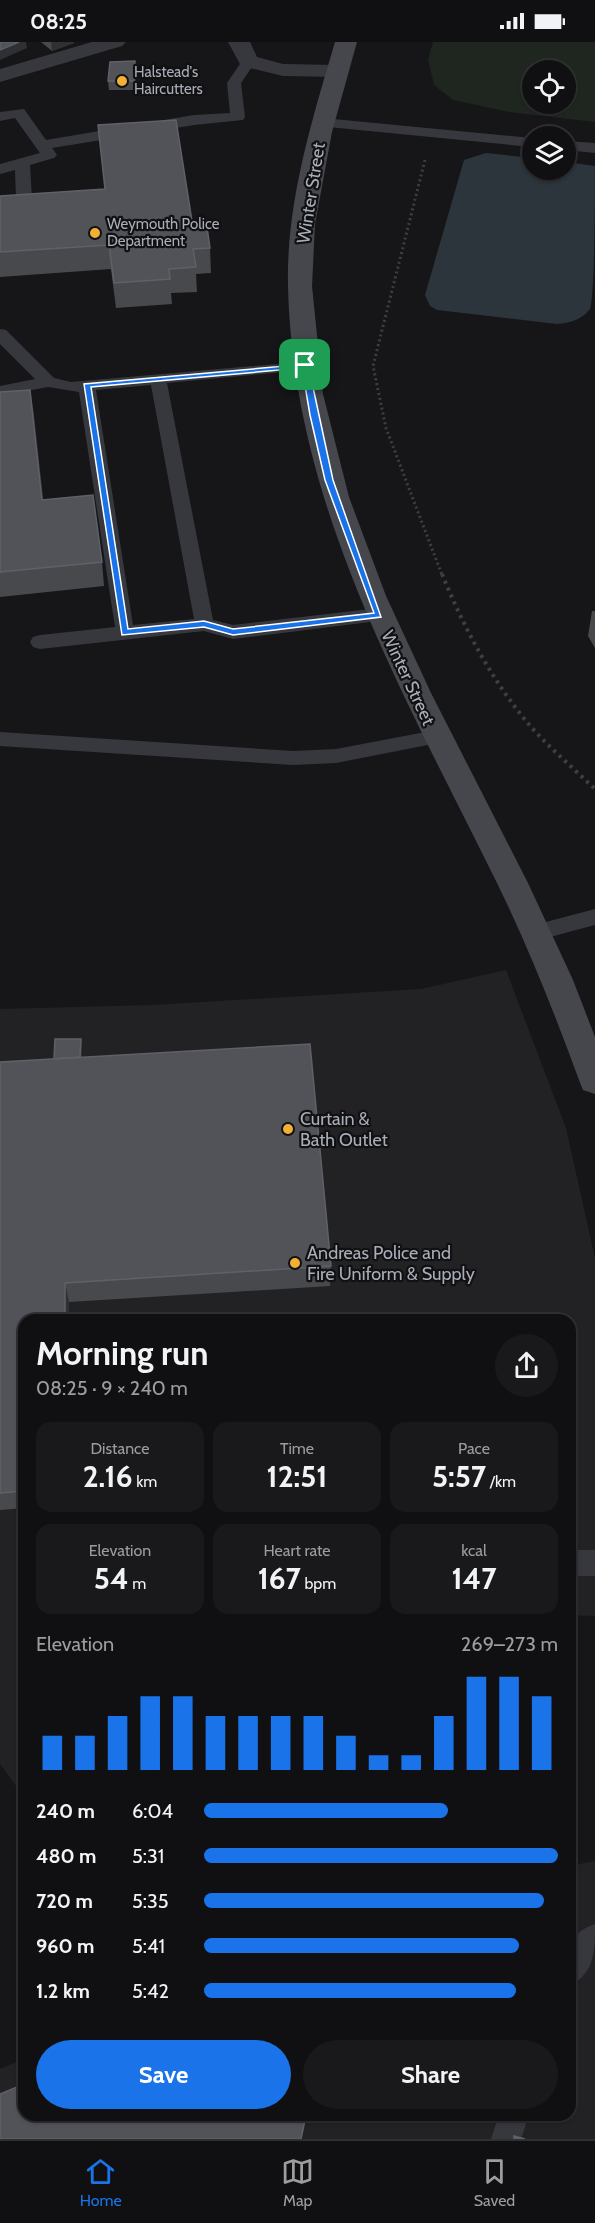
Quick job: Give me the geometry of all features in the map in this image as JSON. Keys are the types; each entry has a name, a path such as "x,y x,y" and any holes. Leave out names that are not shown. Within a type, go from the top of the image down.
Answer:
{"main road":[{"name":"Winter Street","path":"346,42 323,123 306,202 302,247 300,285 305,365 313,415 329,480 379,615 436,737 535,933 566,1000 595,1080"}],"street":[{"path":"0,76 116,42"},
{"path":"244,51 264,67 282,70 337,71"}],"lane":[{"path":"0,169 22,162 45,150 194,120 238,117 234,83 244,51"},
{"path":"0,117 19,112 45,150"},
{"path":"323,123 522,141"},
{"path":"576,147 595,148"},
{"path":"22,162 24,199"},
{"path":"0,334 48,382"},
{"path":"0,391 48,382 71,387 87,386 305,365"},
{"path":"158,379 204,624"},
{"path":"87,386 125,633"},
{"path":"40,642 204,624 233,632 379,615"},
{"path":"0,739 293,759 336,756 436,737"},
{"path":"535,933 595,916"},
{"path":"576,1563 595,1563"},
{"path":"576,1961 589,1941 595,1939"},
{"path":"506,2139 512,2121"}],"path":[{"path":"433,133 377,344 373,366 374,387 383,419 439,569 481,653 524,718 595,789"}],"shaded area":[{"path":"433,42 595,42 595,122 526,114 576,114 576,60 522,60 522,114 453,100 434,85 428,59"},
{"path":"486,153 522,157 522,180 576,180 576,163 595,166 593,284 592,300 587,313 571,322 557,324 437,310 430,306 425,295 464,160"},
{"path":"506,970 566,1128 595,1258 595,1616 576,1615 576,1314 18,1314 18,1789 0,1764 0,1009 152,1005 421,989"},
{"path":"595,1861 595,2139 0,2139 0,2069 18,2062 18,2121 576,2121 576,1865"}],"building":[{"path":"0,42 19,42 0,50"},
{"path":"135,61 134,81 108,81 110,62"},
{"name":"Weymouth Police Department","path":"176,120 192,221 206,220 210,248 193,249 196,267 169,269 170,279 114,283 109,245 0,252 0,196 105,189 98,125"},
{"path":"30,390 42,500 93,495 102,562 0,572 0,392"},
{"path":"55,1039 81,1039 80,1057 54,1059"},
{"path":"310,1044 331,1266 65,1283 65,1314 18,1314 18,1492 0,1493 0,1062"},
{"path":"18,2086 18,2121 305,2121 301,2139 0,2139 0,2094"}],"place":[{"name":"Halstead's Haircutters","path":"122,81"},
{"name":"Weymouth Police Department","path":"95,233"},
{"name":"Curtain & Bath Outlet","path":"288,1129"},
{"name":"Andreas Police and Fire Uniform & Supply","path":"295,1263"}],"route":[{"path":"305,365 313,415 329,480 379,615 233,632 204,624 125,633 87,386 305,365"}]}
